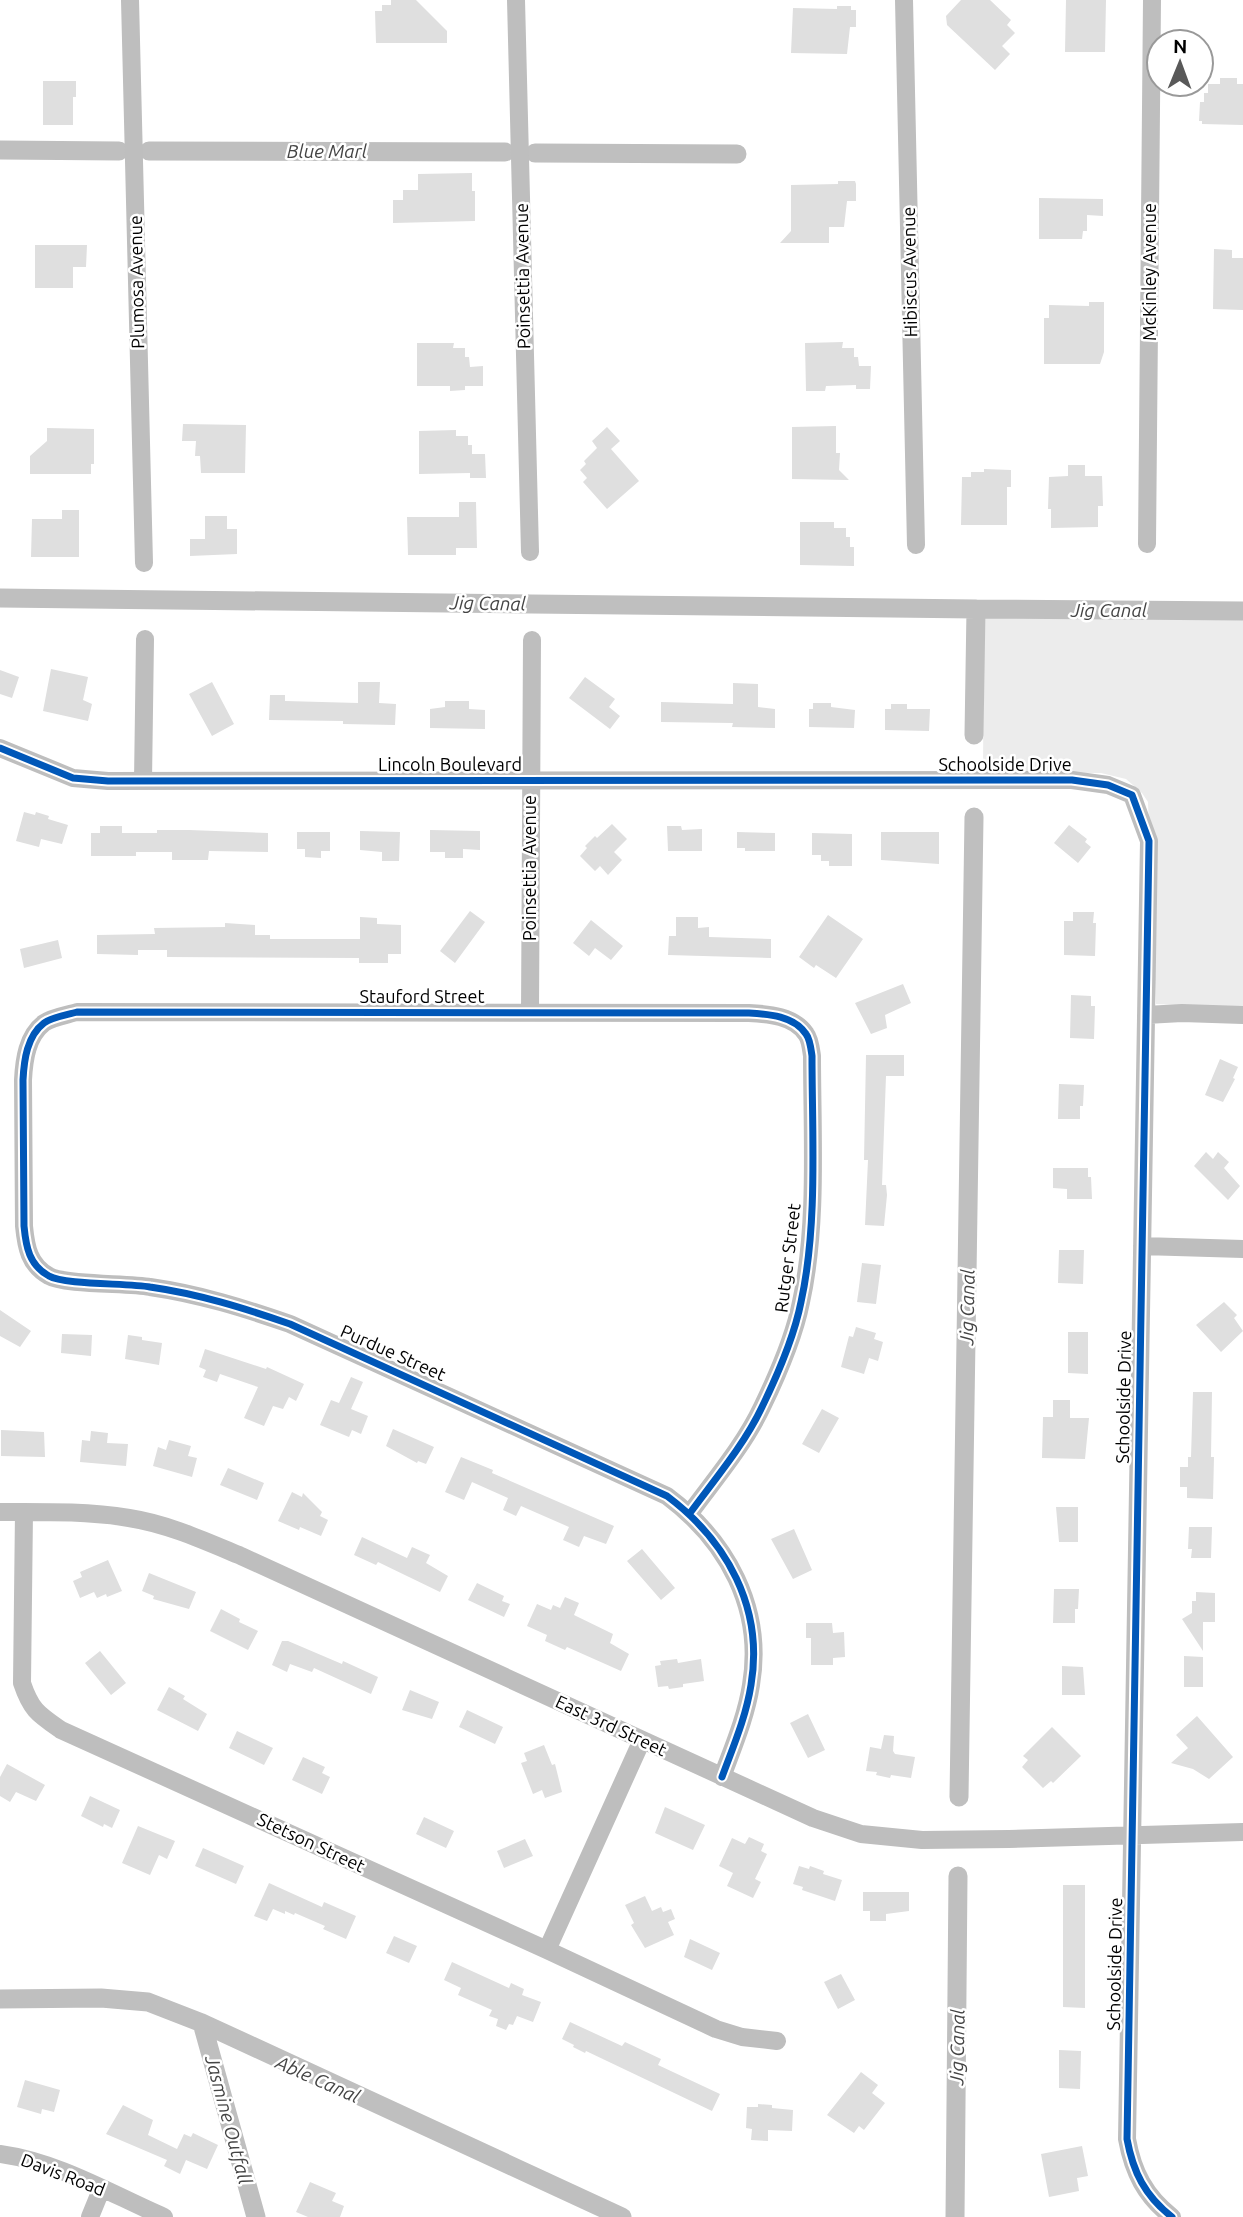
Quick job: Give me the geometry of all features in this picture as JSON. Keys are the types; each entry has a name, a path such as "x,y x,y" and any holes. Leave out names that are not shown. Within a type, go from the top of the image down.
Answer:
{"street":[{"name":"Plumosa Avenue","path":"130,0 144,563"},
{"name":"Poinsettia Avenue","path":"516,0 530,552"},
{"name":"Hibiscus Avenue","path":"904,0 916,545"},
{"name":"McKinley Avenue","path":"1147,544 1152,0"},
{"path":"143,781 145,639"},
{"name":"Poinsettia Avenue","path":"530,1013 532,640"},
{"name":"Lincoln Boulevard","path":"0,748 74,778 108,781 905,781"},
{"name":"Schoolside Drive","path":"905,781 1072,780 1108,785 1132,794 1149,842 1127,2139 1132,2164 1143,2188 1159,2207 1172,2217"},
{"name":"Stauford Street","path":"45,1022 77,1012 749,1013 769,1014 792,1020 797,1025"},
{"path":"1146,1015 1243,1015"},
{"name":"Purdue Street","path":"45,1022 32,1037 24,1059 23,1080 24,1226 26,1248 35,1265 51,1278 151,1287 227,1302 290,1324 643,1484 667,1496 690,1513 710,1535 736,1574 753,1640 751,1685 740,1728 722,1777"},
{"name":"Rutger Street","path":"690,1513 761,1409 793,1331 802,1301 811,1193 812,1056 807,1035 797,1025"},
{"path":"1142,1246 1243,1249"},
{"name":"East 3rd Street","path":"0,1512 82,1512 131,1518 191,1536 241,1556 813,1818 861,1834 922,1840 1243,1832"},
{"name":"Stetson Street","path":"23,1512 22,1683 29,1704 43,1718 61,1730 716,2029 741,2037 778,2041"},
{"path":"547,1950 642,1740"},
{"name":"Davis Road","path":"0,2154 40,2162 164,2217"},
{"path":"90,2217 101,2190"}],"shaded area":[{"path":"984,603 1243,607 1243,1008 1156,1004 1148,802 1142,793 1126,779 1101,773 983,772"}],"building":[{"path":"391,0 416,0 447,31 447,43 376,43 375,11 382,11 382,5 391,5"},
{"path":"961,0 990,0 1011,20 1007,25 1015,33 1002,46 1010,54 995,70 947,25 946,16"},
{"path":"1066,0 1106,0 1105,52 1065,52"},
{"path":"837,6 851,6 851,10 856,10 856,27 850,27 847,54 791,53 793,8 837,9"},
{"path":"1220,78 1237,78 1237,84 1243,84 1243,125 1202,124 1202,121 1199,121 1200,102 1204,102 1204,98 1215,98 1215,84 1220,84"},
{"path":"43,81 76,81 73,125 43,125"},
{"path":"472,173 475,221 393,223 393,200 403,200 403,190 418,190 418,174"},
{"path":"838,181 855,181 856,184 856,201 847,201 844,227 829,227 829,243 780,243 791,231 791,185 838,184"},
{"path":"1039,198 1103,199 1103,216 1087,215 1087,231 1083,231 1082,239 1039,239"},
{"path":"35,245 87,245 86,267 73,267 73,288 35,288"},
{"path":"1214,249 1232,250 1232,258 1243,258 1243,310 1213,309"},
{"path":"1089,302 1104,302 1104,352 1100,364 1044,364 1044,318 1049,318 1049,305 1089,306"},
{"path":"843,342 842,348 854,348 854,357 858,357 859,366 871,366 870,389 856,389 856,385 826,386 825,391 806,391 805,343"},
{"path":"417,343 454,343 453,348 465,348 465,357 469,357 470,367 483,366 483,386 465,386 465,390 450,391 450,386 417,386"},
{"path":"183,424 246,425 245,473 201,473 200,456 195,456 196,441 182,441"},
{"path":"836,426 836,453 840,453 839,470 849,480 792,479 792,427"},
{"path":"607,427 620,441 611,449 639,481 607,509 583,482 587,478 580,470 586,464 584,461 597,448 592,441"},
{"path":"47,428 94,429 94,464 91,464 91,474 30,474 30,456 47,441"},
{"path":"456,430 456,436 468,436 472,454 485,454 486,478 470,478 470,473 419,474 419,431"},
{"path":"1068,465 1085,465 1085,476 1102,476 1103,506 1098,506 1098,527 1051,528 1051,509 1048,509 1049,477 1068,476"},
{"path":"984,469 1011,470 1011,487 1007,487 1007,525 961,525 962,477 971,477 971,472 984,472"},
{"path":"459,502 476,502 477,548 456,548 456,555 408,555 407,517 459,517"},
{"path":"62,510 79,510 79,557 31,557 32,519 62,519"},
{"path":"205,516 227,516 227,529 237,529 237,554 190,556 190,539 205,539"},
{"path":"800,522 834,522 834,528 846,528 850,547 854,547 854,566 800,565"},
{"path":"51,669 88,677 83,700 92,704 88,721 43,711"},
{"path":"0,670 19,677 12,698 0,694"},
{"path":"585,677 615,699 609,707 620,716 610,729 569,698"},
{"path":"212,682 234,724 212,736 189,694"},
{"path":"358,682 380,682 379,703 396,704 395,725 269,720 270,695 285,695 285,701 358,703"},
{"path":"733,683 758,684 758,707 775,709 775,728 732,727 733,723 661,722 661,702 733,704"},
{"path":"445,701 469,701 469,709 485,710 485,729 430,728 430,709 445,707"},
{"path":"813,703 831,703 831,707 855,710 854,728 809,727 809,709 813,709"},
{"path":"891,704 907,704 907,709 930,709 929,731 885,730 885,709 891,709"},
{"path":"24,812 35,815 36,812 68,825 62,844 41,839 39,847 16,841"},
{"path":"612,824 627,839 614,852 622,860 608,875 600,866 595,871 580,856 595,836 597,838"},
{"path":"1069,825 1087,839 1085,842 1091,847 1078,863 1054,843"},
{"path":"100,826 122,826 122,833 189,830 268,833 268,852 209,851 208,860 172,860 172,852 136,852 136,856 91,856 91,833 100,833"},
{"path":"667,826 681,826 682,830 702,829 702,851 668,851"},
{"path":"430,830 480,831 480,850 463,849 463,858 445,858 445,852 430,852"},
{"path":"360,831 400,832 399,861 382,861 382,852 360,850"},
{"path":"297,832 330,832 330,851 321,851 321,858 305,857 305,849 297,849"},
{"path":"737,832 775,833 775,851 745,851 745,848 737,848"},
{"path":"881,832 939,832 939,864 881,860"},
{"path":"812,833 852,834 852,866 829,866 829,861 821,861 821,855 812,855"},
{"path":"470,911 485,922 455,963 440,951"},
{"path":"1073,912 1094,912 1095,956 1064,955 1064,921 1073,921"},
{"path":"828,915 863,939 836,978 816,965 814,968 799,957"},
{"path":"360,917 377,918 377,924 401,925 401,954 388,954 388,963 359,963 359,958 167,957 167,950 138,950 138,955 97,954 97,935 155,934 154,928 225,927 225,923 255,925 255,935 270,935 270,939 360,939"},
{"path":"676,917 698,917 698,928 709,927 709,937 771,939 771,958 668,955 669,936 676,936"},
{"path":"591,920 623,946 611,960 595,948 589,956 573,943"},
{"path":"58,940 62,958 24,968 20,949"},
{"path":"903,984 911,1003 885,1015 887,1028 871,1034 855,1003"},
{"path":"1071,995 1091,996 1091,1006 1095,1006 1094,1039 1070,1038"},
{"path":"866,1055 904,1055 904,1076 886,1076 882,1185 886,1185 887,1195 884,1226 865,1225 868,1160 864,1160"},
{"path":"1220,1059 1238,1067 1223,1102 1205,1095"},
{"path":"1059,1084 1084,1085 1080,1119 1058,1119"},
{"path":"1206,1152 1213,1159 1218,1152 1229,1162 1224,1168 1240,1186 1228,1200 1194,1166"},
{"path":"1053,1168 1088,1168 1092,1199 1067,1199 1067,1189 1053,1188"},
{"path":"1059,1250 1084,1250 1083,1284 1058,1283"},
{"path":"862,1263 881,1265 876,1304 857,1302"},
{"path":"1224,1302 1237,1315 1234,1318 1243,1331 1221,1352 1196,1325"},
{"path":"0,1310 31,1331 20,1347 0,1336"},
{"path":"856,1327 876,1333 874,1339 883,1342 878,1361 869,1358 864,1374 841,1367 849,1336 853,1337"},
{"path":"1068,1332 1088,1332 1088,1374 1068,1373"},
{"path":"62,1334 92,1335 91,1356 61,1353"},
{"path":"128,1335 162,1343 159,1365 125,1359"},
{"path":"205,1349 266,1369 267,1367 304,1384 296,1401 289,1397 283,1409 273,1406 264,1426 244,1418 258,1387 220,1374 217,1382 203,1377 206,1370 199,1367"},
{"path":"351,1377 363,1382 351,1409 368,1416 361,1434 352,1430 349,1437 320,1425 331,1400 339,1403"},
{"path":"1193,1392 1212,1392 1213,1499 1187,1498 1187,1487 1180,1487 1180,1467 1188,1467 1188,1457 1191,1457"},
{"path":"1053,1400 1070,1400 1070,1418 1089,1418 1085,1459 1042,1458 1043,1417 1053,1417"},
{"path":"822,1409 839,1418 819,1453 802,1444"},
{"path":"393,1429 434,1447 426,1464 417,1463 386,1446"},
{"path":"1,1430 44,1432 45,1457 1,1456"},
{"path":"91,1431 108,1433 107,1443 128,1444 126,1466 80,1462 82,1440 90,1441"},
{"path":"169,1440 191,1446 188,1456 197,1458 192,1477 153,1466 158,1447 166,1450"},
{"path":"461,1457 614,1526 606,1544 584,1536 579,1547 563,1540 569,1527 521,1506 516,1516 503,1510 508,1498 472,1482 464,1500 445,1492"},
{"path":"228,1468 264,1483 257,1500 220,1485"},
{"path":"292,1492 302,1497 303,1493 322,1512 320,1516 328,1520 321,1536 278,1521"},
{"path":"1056,1507 1078,1507 1078,1542 1059,1542"},
{"path":"1189,1527 1212,1527 1211,1558 1191,1558 1192,1549 1188,1549"},
{"path":"794,1529 812,1570 793,1579 771,1539"},
{"path":"362,1537 407,1558 412,1547 430,1555 426,1563 448,1576 440,1592 378,1562 376,1565 354,1555"},
{"path":"642,1549 675,1588 661,1600 627,1561"},
{"path":"108,1560 122,1591 97,1598 94,1592 80,1598 73,1581 82,1577 80,1572"},
{"path":"149,1573 196,1592 189,1609 153,1599 154,1596 142,1591"},
{"path":"477,1583 504,1596 502,1601 510,1604 504,1617 468,1600"},
{"path":"1054,1589 1079,1589 1075,1623 1053,1623"},
{"path":"1196,1592 1215,1593 1215,1622 1203,1622 1203,1651 1182,1619 1192,1613 1192,1601 1196,1601"},
{"path":"565,1597 579,1603 574,1615 613,1634 610,1643 629,1654 621,1671 567,1647 565,1650 545,1641 547,1635 527,1626 537,1604 551,1610 553,1605 560,1608"},
{"path":"221,1609 258,1631 248,1650 210,1631"},
{"path":"806,1623 832,1623 833,1633 844,1632 845,1657 833,1658 833,1665 811,1665 811,1638 806,1638"},
{"path":"282,1641 288,1641 342,1664 343,1661 378,1677 371,1694 314,1668 312,1672 290,1664 287,1672 272,1665"},
{"path":"100,1651 126,1683 111,1695 85,1663"},
{"path":"1184,1656 1203,1657 1203,1687 1184,1687"},
{"path":"677,1659 678,1663 701,1659 704,1681 669,1689 668,1686 658,1687 655,1666 661,1665 660,1661"},
{"path":"1062,1666 1083,1667 1085,1695 1062,1695"},
{"path":"169,1687 207,1714 198,1731 157,1710"},
{"path":"410,1690 439,1702 432,1719 402,1710"},
{"path":"467,1710 503,1727 495,1744 459,1727"},
{"path":"808,1714 825,1750 808,1758 790,1723"},
{"path":"1197,1716 1233,1757 1209,1779 1193,1769 1171,1763 1188,1748 1176,1735"},
{"path":"1052,1727 1081,1756 1053,1783 1051,1781 1043,1788 1022,1767 1028,1760 1023,1756"},
{"path":"237,1731 273,1748 264,1765 229,1748"},
{"path":"884,1735 894,1736 895,1754 915,1757 911,1778 891,1775 890,1778 876,1775 877,1772 866,1771 870,1747 881,1749"},
{"path":"544,1745 552,1765 555,1764 562,1792 545,1798 542,1790 533,1794 521,1763 527,1761 524,1753"},
{"path":"303,1757 325,1767 322,1773 330,1777 322,1794 292,1780"},
{"path":"7,1764 45,1785 36,1801 16,1792 10,1802 0,1796 0,1777"},
{"path":"90,1796 120,1810 112,1828 104,1824 103,1827 81,1816"},
{"path":"665,1807 705,1825 693,1850 655,1833"},
{"path":"424,1817 454,1831 446,1848 416,1834"},
{"path":"138,1826 175,1841 167,1859 159,1855 150,1875 122,1863"},
{"path":"749,1837 764,1844 761,1851 767,1854 755,1879 761,1882 753,1898 727,1886 733,1873 719,1866 732,1838 745,1844"},
{"path":"525,1839 533,1856 504,1868 497,1851"},
{"path":"203,1848 244,1866 236,1884 195,1866"},
{"path":"799,1866 809,1869 810,1866 824,1871 823,1874 842,1880 835,1901 802,1890 803,1887 793,1884"},
{"path":"269,1883 322,1907 324,1902 356,1916 346,1939 295,1913 294,1915 285,1911 285,1914 273,1909 267,1921 254,1916"},
{"path":"1063,1885 1085,1885 1085,2008 1063,2007"},
{"path":"863,1892 909,1892 909,1911 886,1914 886,1921 870,1921 870,1911 863,1911"},
{"path":"645,1896 652,1911 661,1907 663,1912 671,1909 675,1919 668,1922 674,1935 645,1948 631,1925 634,1923 625,1905"},
{"path":"394,1936 417,1946 409,1963 386,1953"},
{"path":"690,1939 720,1953 712,1970 684,1957"},
{"path":"452,1962 509,1988 511,1983 524,1989 522,1995 541,2002 533,2022 517,2016 513,2025 509,2024 506,2030 496,2026 498,2019 489,2016 492,2010 458,1995 461,1988 444,1980"},
{"path":"841,1974 855,2000 838,2009 824,1982"},
{"path":"570,2022 622,2046 625,2042 661,2059 658,2065 720,2094 712,2111 573,2047 574,2045 562,2039"},
{"path":"1059,2050 1081,2051 1080,2089 1059,2088"},
{"path":"861,2072 878,2085 872,2093 885,2103 864,2130 859,2126 854,2133 827,2115"},
{"path":"25,2080 60,2090 54,2112 42,2109 41,2114 17,2107"},
{"path":"758,2104 793,2110 792,2131 768,2130 768,2141 751,2140 752,2129 746,2128 747,2107 758,2107"},
{"path":"123,2105 153,2120 148,2135 177,2149 184,2134 191,2137 193,2133 218,2145 207,2169 186,2160 180,2174 164,2166 167,2160 106,2134"},
{"path":"1082,2146 1088,2176 1077,2178 1079,2191 1049,2197 1041,2154"},
{"path":"310,2182 336,2193 332,2201 344,2206 340,2217 308,2217 296,2212"}],"waterway":[{"name":"Blue Marl","path":"0,150 119,151"},
{"name":"Blue Marl","path":"149,151 505,152"},
{"name":"Blue Marl","path":"535,153 737,154"},
{"name":"Jig Canal","path":"0,598 976,609"},
{"name":"Jig Canal","path":"974,735 976,609 1243,611"},
{"name":"Jig Canal","path":"959,1797 974,817"},
{"name":"Jig Canal","path":"955,2217 958,1876"},
{"name":"Able Canal","path":"0,1999 101,1998 148,2002 202,2023 622,2217"},
{"name":"Jasmine Outfall","path":"202,2023 256,2217"}],"cycle path":[{"path":"0,748 73,778 108,781 1072,780 1108,785 1132,795 1149,841 1127,2139 1137,2173 1147,2192 1172,2217"},
{"path":"690,1513 729,1462 755,1421 785,1356 801,1302 812,1211 812,1056 807,1036 795,1023 773,1015 749,1013 77,1012 51,1019 38,1028 24,1064 24,1226 33,1261 42,1272 57,1279 186,1293 290,1324 667,1496 707,1534 723,1555 746,1603 752,1629 754,1657 749,1697 722,1777"}]}
